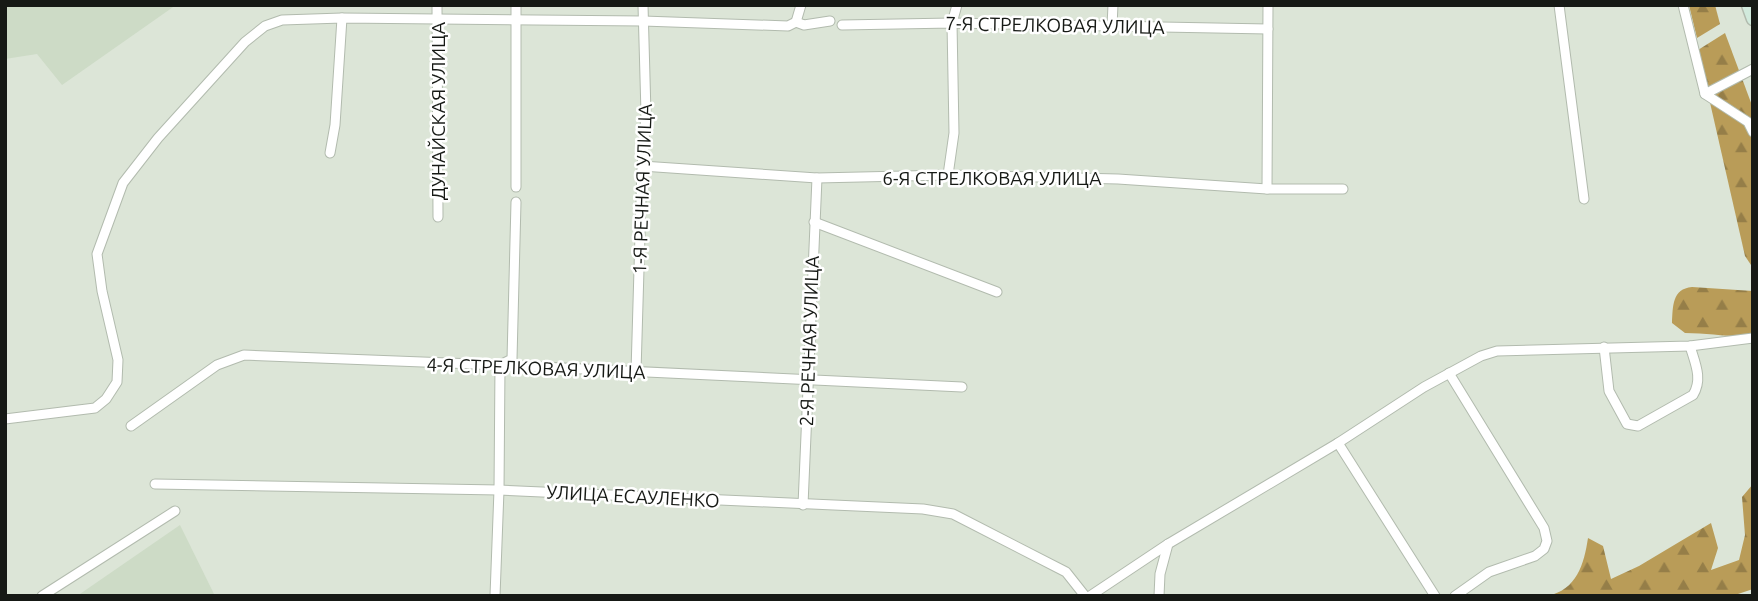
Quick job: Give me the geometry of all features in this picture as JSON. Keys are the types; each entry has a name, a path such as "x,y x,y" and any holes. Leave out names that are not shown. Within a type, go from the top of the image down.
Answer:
{"main road":[{"path":"1748,5 1753,19"}],"street":[{"name":"ДУНАЙСКАЯ УЛИЦА","path":"438,5 438,216"},
{"path":"516,5 516,187"},
{"name":"1-Я РЕЧНАЯ УЛИЦА","path":"636,372 646,114 643,5"},
{"path":"5,419 95,408 106,399 117,382 118,360 102,291 97,254 123,183 158,138 246,42 265,26 282,20 342,18 643,20 788,26 796,22 801,5"},
{"path":"948,175 954,133 952,23 957,5"},
{"path":"1112,26 1113,5"},
{"path":"1267,189 1268,5"},
{"path":"1559,5 1584,199"},
{"path":"1683,5 1705,94 1748,122 1753,132"},
{"path":"330,153 335,125 342,18"},
{"path":"796,22 804,25 830,21"},
{"name":"7-Я СТРЕЛКОВАЯ УЛИЦА","path":"842,25 952,23 1268,29"},
{"path":"1705,94 1753,69"},
{"name":"6-Я СТРЕЛКОВАЯ УЛИЦА","path":"642,166 817,178 948,175 1118,179 1267,189 1343,189"},
{"name":"2-Я РЕЧНАЯ УЛИЦА","path":"803,505 817,178"},
{"path":"495,596 500,365 512,359 516,202"},
{"path":"814,222 997,292"},
{"path":"1087,596 1480,355 1497,351 1690,346 1753,338"},
{"path":"1604,347 1609,391 1627,424 1632,427 1693,395 1698,387 1699,377 1690,346"},
{"name":"4-Я СТРЕЛКОВАЯ УЛИЦА","path":"131,426 217,365 244,355 961,387"},
{"path":"1449,373 1544,528 1548,541 1544,550 1535,556 1489,572 1455,596"},
{"path":"1338,443 1435,596"},
{"name":"УЛИЦА ЕСАУЛЕНКО","path":"155,484 499,490 923,509 953,514 1066,572 1087,596"},
{"path":"42,596 175,511"},
{"path":"1159,596 1160,574 1168,544"}],"shaded area":[{"path":"5,5 176,5 62,85 37,54 5,59"},
{"path":"180,525 215,596 77,596"}],"green space":[{"path":"1689,5 1715,5 1720,24 1697,38"},
{"path":"1725,33 1753,108 1753,268 1745,256 1698,50"},
{"path":"1685,288 1753,291 1753,329 1750,336 1685,333 1672,323 1673,305 1677,295"},
{"path":"1753,484 1753,589 1732,596 1547,596 1566,588 1577,575 1588,538 1603,546 1611,579 1639,566 1711,523 1718,548 1711,570 1739,560 1745,535 1742,497"}]}
